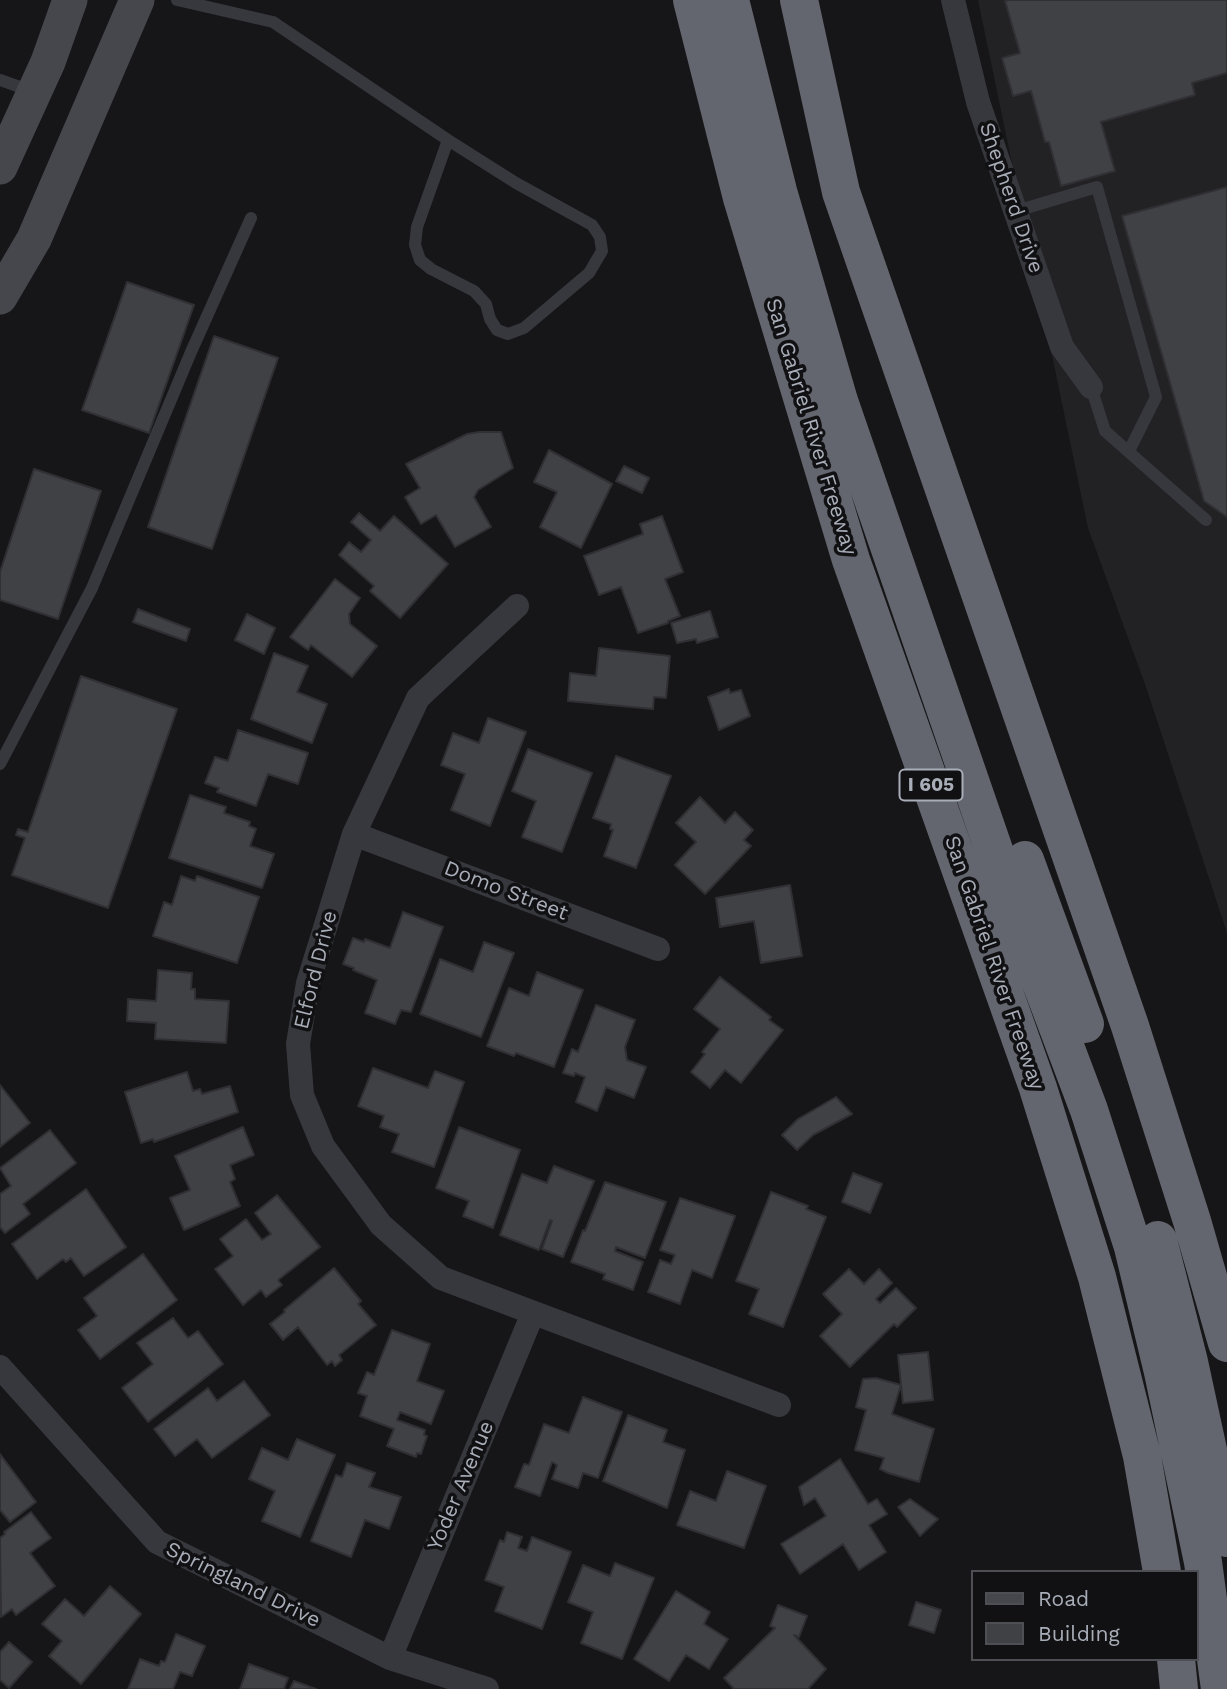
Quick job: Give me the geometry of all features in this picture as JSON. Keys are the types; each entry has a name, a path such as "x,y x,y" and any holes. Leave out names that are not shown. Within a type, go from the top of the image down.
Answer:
{"highway":[{"name":"San Gabriel River Freeway","path":"692,0 742,198 851,560 1038,1088 1097,1277 1142,1456 1161,1570"},
{"path":"730,0 778,191 839,401 1025,940 1089,1110 1133,1247 1163,1372 1203,1562 1220,1689"},
{"path":"750,0 809,242 868,423 1111,1097 1159,1242 1189,1362 1227,1538"},
{"path":"799,0 841,192 1130,1026 1192,1221 1227,1343"},
{"path":"1175,1661 1179,1689"}],"main road":[{"path":"0,167 34,93 70,0"},
{"path":"0,297 34,239 137,0"}],"street":[{"name":"Shepherd Drive","path":"953,0 978,102 1062,346 1091,387"},
{"name":"Elford Drive","path":"517,606 418,698 354,834 308,983 298,1044 302,1096 323,1146 381,1225 441,1278 779,1405"},
{"name":"Domo Street","path":"354,834 658,949"},
{"name":"Yoder Avenue","path":"390,1658 533,1313"},
{"name":"Springland Drive","path":"0,1367 157,1542 390,1658 487,1689"}],"lane":[{"path":"177,0 273,22 447,140 516,183 592,225 600,237 602,251 589,273 524,328 508,334 497,330 490,319 486,304 474,290 431,269 420,260 415,245 417,227 447,140"},
{"path":"0,80 34,93"},
{"path":"1016,211 1097,187 1156,397 1129,451"},
{"path":"0,764 92,588 191,352 251,218"},
{"path":"1091,387 1105,431 1206,520"}],"shaded area":[{"path":"978,0 1227,0 1227,933 1146,687 1088,528"}],"building":[{"path":"1227,0 1227,73 1192,83 1195,95 1101,122 1115,171 1061,186 1031,91 1013,96 1002,58 1020,53 1005,1"},
{"path":"1227,187 1227,517 1204,501 1122,216"},
{"path":"127,282 194,305 149,433 82,410"},
{"path":"214,336 278,358 212,549 148,527"},
{"path":"501,432 513,468 478,490 474,497 491,527 455,547 436,515 421,524 405,497 420,488 406,464 467,434"},
{"path":"549,450 612,484 581,548 540,527 557,492 534,482"},
{"path":"624,466 649,478 642,493 616,481"},
{"path":"34,469 101,491 58,619 0,600 0,572"},
{"path":"359,513 380,531 394,516 448,564 400,618 370,591 374,586 339,555 349,542 361,552 371,540 351,522"},
{"path":"662,516 683,572 665,579 680,616 638,633 621,587 599,595 584,556 643,534 640,524"},
{"path":"335,579 360,598 349,614 350,624 377,646 352,677 311,645 308,650 290,637"},
{"path":"138,609 190,629 186,641 133,622"},
{"path":"710,611 718,637 697,643 696,639 677,643 671,623"},
{"path":"247,614 275,628 264,654 235,640"},
{"path":"599,648 670,656 666,698 654,697 653,709 568,701 570,673 596,676"},
{"path":"274,653 308,666 297,692 327,704 312,743 251,719"},
{"path":"81,676 177,709 108,908 12,875 25,838 16,835 18,829 28,832"},
{"path":"729,689 730,693 741,690 750,716 719,730 708,697"},
{"path":"488,718 526,732 490,826 451,810 465,774 441,765 453,733 479,743"},
{"path":"238,730 308,753 298,784 268,774 256,806 217,792 219,788 205,783 215,757 228,761"},
{"path":"528,749 592,773 562,852 522,837 536,801 512,791"},
{"path":"616,756 671,776 636,868 604,856 613,830 610,829 611,824 593,818"},
{"path":"190,795 226,807 224,813 250,822 249,826 256,829 250,846 274,854 262,888 169,858"},
{"path":"700,797 725,823 735,812 753,830 744,840 751,846 705,894 675,865 696,842 676,823"},
{"path":"181,876 195,881 197,876 259,897 237,963 153,936 164,902 172,905"},
{"path":"790,885 802,956 761,963 754,921 720,927 716,898"},
{"path":"403,912 443,927 411,1012 401,1010 395,1024 365,1013 377,980 343,964 353,938 364,942 365,939 390,948"},
{"path":"484,942 514,953 481,1037 420,1014 440,959 473,972"},
{"path":"158,970 192,973 191,989 195,989 195,999 229,1001 226,1043 155,1039 156,1023 127,1021 128,999 156,1001"},
{"path":"537,972 583,990 554,1067 487,1046 509,988 529,996"},
{"path":"720,977 771,1017 769,1020 783,1030 741,1083 725,1070 710,1088 691,1072 720,1029 694,1009"},
{"path":"596,1005 635,1020 625,1047 627,1060 646,1067 634,1098 606,1087 597,1111 576,1102 585,1077 575,1073 574,1076 563,1073 572,1049 578,1052"},
{"path":"373,1068 428,1088 435,1071 464,1082 434,1167 392,1152 399,1134 380,1127 384,1116 358,1106"},
{"path":"187,1072 193,1091 200,1089 202,1094 230,1086 238,1112 154,1142 153,1139 141,1143 125,1092"},
{"path":"0,1085 30,1123 0,1147"},
{"path":"836,1097 852,1114 813,1135 797,1150 782,1135 798,1119"},
{"path":"243,1127 254,1155 230,1165 235,1179 230,1182 240,1206 184,1230 170,1198 190,1190 175,1156"},
{"path":"459,1127 520,1150 493,1228 463,1216 469,1201 436,1188"},
{"path":"50,1130 76,1163 23,1204 30,1214 5,1233 0,1227 0,1194 11,1186 0,1168"},
{"path":"554,1166 594,1181 563,1257 542,1249 552,1221 550,1220 539,1250 500,1235 522,1174 547,1183"},
{"path":"853,1173 882,1184 870,1213 842,1202"},
{"path":"605,1182 666,1202 645,1258 616,1247 615,1251 643,1262 633,1290 603,1279 605,1274 571,1262"},
{"path":"86,1189 126,1247 84,1276 71,1258 66,1262 63,1259 37,1279 12,1244"},
{"path":"771,1192 808,1206 806,1209 826,1217 783,1327 749,1314 759,1289 736,1281"},
{"path":"277,1195 320,1247 278,1280 282,1285 266,1297 261,1290 243,1305 215,1269 233,1256 220,1239 246,1219 262,1240 271,1234 255,1213"},
{"path":"680,1198 735,1216 712,1278 692,1270 680,1304 648,1292 660,1260 671,1264 675,1255 660,1250"},
{"path":"143,1254 177,1300 100,1359 78,1330 97,1316 84,1298"},
{"path":"334,1268 361,1301 358,1304 376,1325 339,1355 342,1360 335,1366 332,1361 327,1365 298,1327 283,1340 270,1324"},
{"path":"849,1269 864,1284 879,1269 892,1283 876,1299 880,1303 896,1288 916,1308 897,1327 894,1324 850,1367 820,1336 842,1314 823,1294"},
{"path":"173,1318 188,1338 198,1331 223,1364 148,1422 122,1388 153,1364 137,1343"},
{"path":"392,1330 430,1344 417,1381 444,1391 431,1424 400,1412 397,1420 425,1430 424,1435 427,1436 421,1454 417,1453 416,1457 387,1446 394,1429 360,1416 367,1396 358,1393 367,1372 374,1375"},
{"path":"928,1352 933,1400 903,1403 898,1355"},
{"path":"876,1378 901,1385 892,1414 934,1429 919,1482 880,1469 884,1458 855,1450 866,1410 856,1407 863,1379"},
{"path":"244,1381 270,1415 212,1458 197,1439 175,1456 154,1429 208,1388 217,1401"},
{"path":"583,1397 622,1412 598,1478 583,1473 578,1488 552,1479 557,1465 552,1462 540,1496 515,1487 524,1464 529,1465 544,1424 569,1433"},
{"path":"628,1415 667,1430 663,1442 685,1450 667,1508 603,1481"},
{"path":"297,1439 335,1455 300,1537 262,1521 275,1491 249,1479 262,1448 288,1460"},
{"path":"0,1454 36,1502 10,1522 0,1510"},
{"path":"840,1459 868,1504 877,1499 887,1514 869,1525 886,1552 859,1570 843,1544 800,1574 781,1544 826,1516 815,1498 804,1505 799,1487"},
{"path":"347,1463 375,1473 369,1487 401,1497 389,1529 365,1520 351,1557 311,1541 336,1475 342,1477"},
{"path":"727,1471 766,1486 744,1548 677,1525 690,1491 716,1501"},
{"path":"910,1499 938,1519 920,1536 898,1507"},
{"path":"31,1512 51,1538 30,1553 55,1586 16,1615 12,1609 1,1617 0,1538"},
{"path":"507,1532 522,1537 518,1548 527,1551 532,1537 571,1552 542,1629 495,1611 504,1587 485,1580 500,1540 504,1542"},
{"path":"615,1563 654,1578 622,1659 581,1643 593,1612 568,1602 583,1565 610,1576"},
{"path":"110,1586 141,1614 81,1684 49,1656 62,1641 42,1624 65,1599 84,1616"},
{"path":"676,1591 710,1612 704,1624 728,1639 709,1669 686,1655 669,1681 634,1659"},
{"path":"916,1602 941,1610 934,1633 909,1625"},
{"path":"778,1605 807,1616 799,1637 794,1635 826,1669 808,1689 734,1689 724,1678 775,1628 770,1626"},
{"path":"176,1634 205,1646 192,1676 180,1672 173,1689 128,1689 140,1659 159,1666 161,1661 165,1662"},
{"path":"9,1642 32,1662 9,1688 0,1680 0,1652"},
{"path":"249,1664 288,1678 284,1689 240,1689"},
{"path":"294,1681 316,1689 290,1689"}]}
